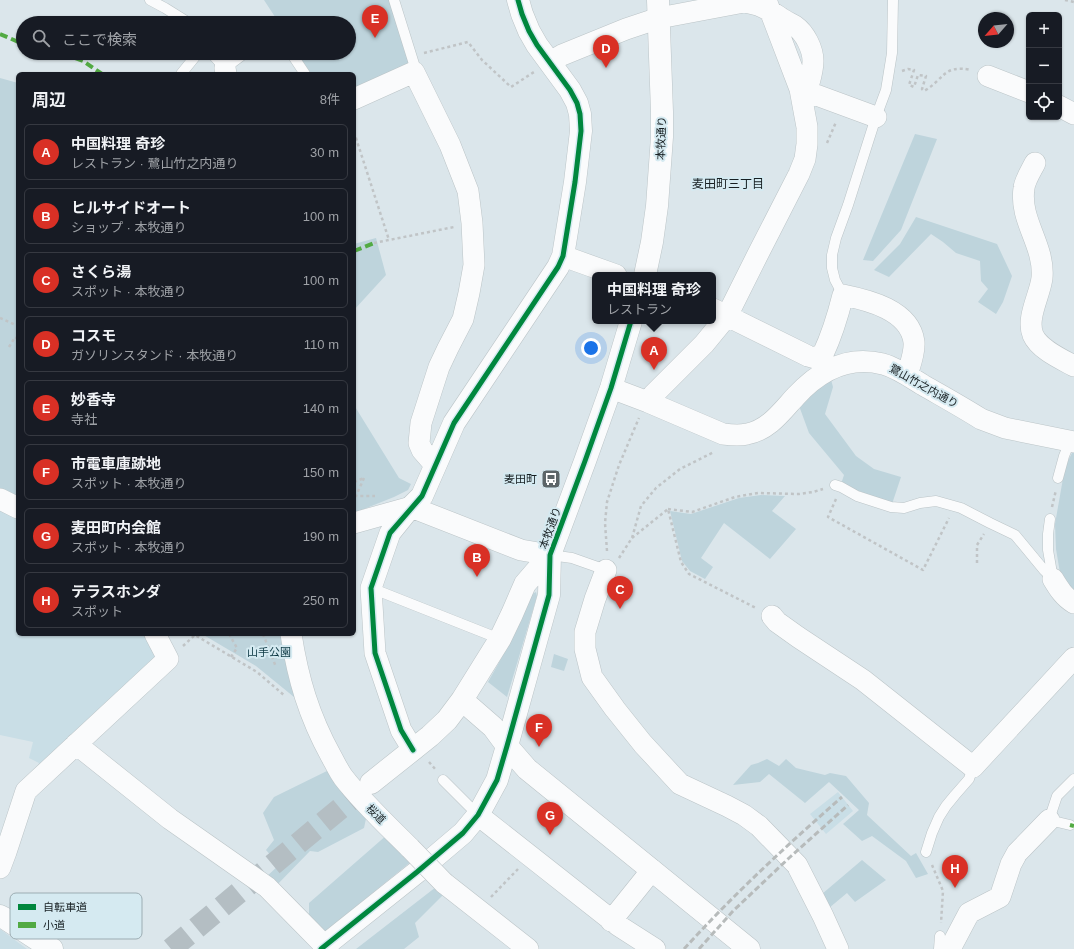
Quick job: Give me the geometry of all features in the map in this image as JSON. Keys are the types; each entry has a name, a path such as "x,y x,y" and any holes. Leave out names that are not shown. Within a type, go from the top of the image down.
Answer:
{"street":[{"path":"413,750 401,730 375,652 371,588 390,533 422,496 454,423 545,287 563,256 575,182 581,131 580,114 577,103 570,90 537,45 529,31 518,0"},
{"path":"550,62 569,52 626,29 658,9 744,2 768,5 800,90 807,127 805,159 800,174 757,256 720,312 808,356 815,358 823,354 828,343 843,295 863,299 882,306 900,318 905,323 912,335 914,347 907,375"},
{"name":"本牧通り","path":"646,272 657,206 662,137 658,9"},
{"path":"356,98 413,64 450,145 468,191 472,223 474,265 469,293 463,319 439,368 421,423 419,443 422,450 436,465"},
{"path":"988,76 1026,91"},
{"path":"800,90 876,117"},
{"path":"1062,108 1074,114"},
{"path":"1035,163 1024,187 1023,198 1026,218 1039,252 1042,278 1031,319 1031,328 1036,341 1055,355 1074,366"},
{"path":"563,256 608,272"},
{"name":"本牧通り","path":"328,946 463,833 478,815 497,780 549,594 550,555 586,461 611,388 630,324"},
{"path":"650,399 704,344 714,324"},
{"name":"鷺山竹之内通り","path":"611,388 650,399 723,434 747,435 756,432 776,419 806,385 818,376 832,368 847,363 874,362 894,368 981,419 993,424 1018,431 1073,438"},
{"path":"0,499 16,507"},
{"path":"356,522 412,507 521,550 550,555"},
{"name":"本牧通り","path":"371,783 430,736 462,700 500,639 525,584 550,555"},
{"path":"606,570 585,632 585,649 592,677 614,709 643,744 680,784 744,815 759,826 797,865 838,949"},
{"path":"1053,579 1059,590 1067,599 1074,603"},
{"path":"772,616 777,622 798,637 863,680 974,767 1074,658"},
{"path":"26,791 168,659 156,636"},
{"name":"桜道","path":"291,636 303,693 324,742 342,776 366,804 444,883 528,949"},
{"path":"462,700 493,727 527,769 749,949"},
{"path":"76,744 170,819 267,887 328,946"},
{"path":"0,868 26,791 34,760"},
{"path":"478,815 611,920 655,949"},
{"path":"945,942 969,913 1000,897 1011,864 1017,853 1049,820"},
{"path":"611,920 652,870"},
{"path":"0,916 10,922"},
{"path":"37,939 52,949"}],"lane":[{"path":"150,0 178,16"},
{"path":"394,0 413,64"},
{"path":"843,295 835,280 832,268 832,254 836,238 886,90 892,53 893,0"},
{"path":"183,72 192,60"},
{"path":"221,65 231,60"},
{"path":"296,60 304,72"},
{"path":"1058,478 1064,456 1073,438"},
{"path":"838,486 856,496 891,507 904,508 920,503 936,501 961,508 1015,535 1053,579"},
{"path":"1050,519 1048,550 1053,579"},
{"path":"550,555 572,558 606,570"},
{"path":"371,588 500,639"},
{"path":"926,852 939,817 946,806 969,779 974,767"},
{"path":"1070,825 1049,820 1057,796 1074,779"},
{"path":"443,780 478,815"},
{"path":"939,949 945,942"}],"path":[{"path":"1065,0 1074,2"},
{"path":"413,64 468,42 482,60 512,87 550,62"},
{"path":"888,75 908,69 914,70 909,85 914,87 918,75 926,76 922,89 924,91 946,73 957,68 972,70 988,76"},
{"path":"356,138 388,240"},
{"path":"374,243 472,223"},
{"path":"0,318 16,325"},
{"path":"9,347 15,337 16,338"},
{"path":"606,570 605,523 607,502 629,440 637,421 650,399"},
{"path":"606,570 615,564 632,538 641,506 656,488 680,469 731,443 733,435"},
{"path":"356,481 364,478 356,496 382,495"},
{"path":"1050,519 1058,478"},
{"path":"632,538 668,509 692,512 735,497 750,494 799,494 838,486"},
{"path":"838,486 828,517 923,570 955,507"},
{"path":"668,509 680,562 689,574 772,616"},
{"path":"977,563 977,545 990,523"},
{"path":"168,659 194,636"},
{"path":"197,636 257,672 300,709 308,706"},
{"path":"230,636 237,648 231,657"},
{"path":"264,636 277,668"},
{"path":"276,689 280,686"},
{"path":"926,852 943,891 945,942"},
{"path":"478,910 530,857"}],"shaded area":[{"path":"0,508 16,516 16,636 147,636 159,660 34,776 39,763 29,758 33,742 0,735"},
{"path":"838,792 853,811 826,834 810,814"},
{"path":"0,929 10,936 10,939 14,939 27,949 0,949"}],"green space":[{"path":"264,0 390,0 409,64 356,95 356,72 309,72 302,60 356,60 356,16 274,16"},
{"path":"0,78 16,82 16,497 0,489"},
{"path":"915,134 937,139 901,230 873,261 863,260"},
{"path":"916,217 997,244 1012,276 1003,302 996,314 978,302 988,289 981,281 980,261 956,253 931,234 889,277 874,270 900,244"},
{"path":"376,238 386,275 356,308 356,243"},
{"path":"830,376 833,387 825,414 856,456 874,469 901,477 892,504 841,484 844,475 809,433 798,403"},
{"path":"356,408 399,478 411,484 408,490 356,512"},
{"path":"1074,449 1074,597 1060,573 1056,549 1055,524 1065,467"},
{"path":"761,495 785,496 772,511 796,529 770,559 724,523 701,558 713,567 705,579 690,571 682,561 670,511 691,514 739,498"},
{"path":"536,592 537,596 507,697 488,682 512,639 532,594"},
{"name":"山手公園","path":"205,636 283,636 297,696 294,697 256,666"},
{"path":"554,654 568,659 564,671 551,667"},
{"path":"767,759 779,766 786,759 796,768 825,775 830,773 846,776 869,803 867,815 911,856 916,853 928,874 916,878 906,861 872,836 862,841 843,824 859,810 829,782 805,803 769,774 760,782 733,785 751,765"},
{"path":"331,769 367,814 364,828 318,852 310,851 274,888 264,879 279,865 266,850 274,840 263,813 274,797"},
{"path":"388,834 413,860 321,935 309,923 309,903"},
{"path":"862,860 886,880 855,902 847,893 829,908 822,894"},
{"path":"436,887 444,894 415,923 419,937 404,949 356,949"}],"tunnel":[{"path":"171,949 371,783"}],"railway":[{"path":"684,949 761,871 842,797"},
{"path":"699,949 733,911 848,805"}],"marked path":[{"path":"0,34 16,41"},
{"path":"80,60 99,72"},
{"path":"356,250 374,243"},
{"path":"1070,825 1074,826"}],"cycle path":[{"path":"413,750 401,730 375,653 371,588 390,533 422,496 454,423 558,267 563,256 575,182 581,131 580,114 577,103 570,90 537,45 529,31 518,0"},
{"path":"321,949 463,833 478,815 497,780 549,595 550,555 611,388 630,324"}],"place":[{"name":"妙香寺","path":"375,38"},
{"name":"コスモ","path":"606,68"},
{"name":"中国料理 奇珍","path":"654,370"},
{"name":"麦田町","path":"551,479"},
{"name":"ヒルサイドオート","path":"477,577"},
{"name":"さくら湯","path":"620,609"},
{"name":"市電車庫跡地","path":"539,747"},
{"name":"麦田町内会館","path":"550,835"},
{"name":"テラスホンダ","path":"955,888"}],"district":[{"name":"麦田町三丁目","path":"728,184"}]}
